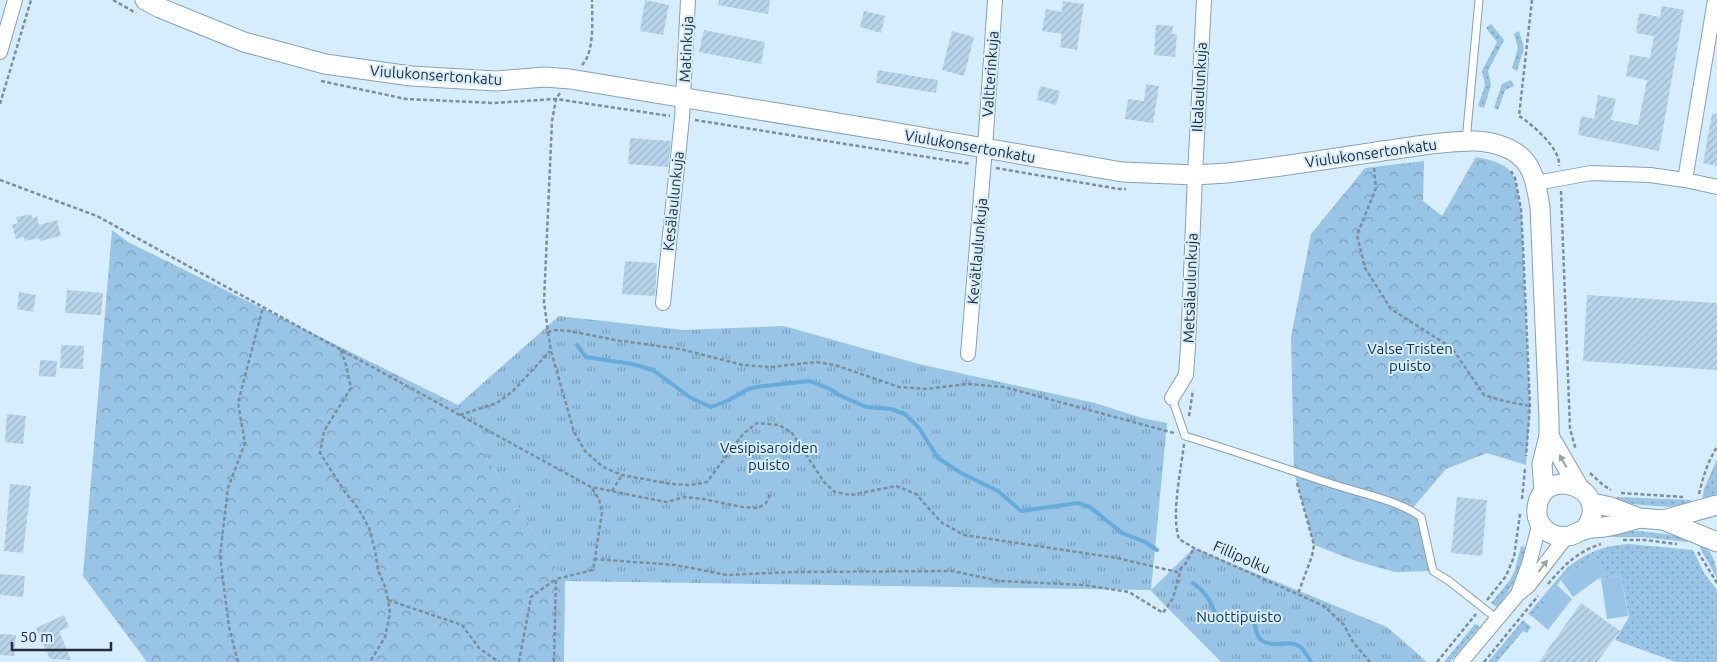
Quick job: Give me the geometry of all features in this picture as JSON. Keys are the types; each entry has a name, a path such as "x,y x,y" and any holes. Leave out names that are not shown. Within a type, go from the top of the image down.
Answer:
{"street":[{"path":"0,52 15,0"},
{"name":"Matinkuja","path":"683,98 688,0"},
{"name":"Valtterinkuja","path":"984,157 995,0"},
{"name":"Iltalaulunkuja","path":"1195,175 1204,0"},
{"path":"1685,180 1715,0"},
{"name":"Viulukonsertonkatu","path":"142,7 160,8 244,42 325,64 411,76 458,79 496,81 545,77 570,79 683,98 984,157 1122,172 1195,175 1254,170 1431,144 1466,141 1495,144 1510,149 1522,157 1529,166 1536,183 1540,207 1549,436 1542,464 1544,492"},
{"name":"Kesälaulunkuja","path":"663,303 683,98"},
{"name":"Kevätlaulunkuja","path":"968,354 984,157"},
{"path":"1536,183 1559,172 1650,175 1717,187"},
{"name":"Metsälaulunkuja","path":"1172,398 1186,375 1195,175"},
{"name":"Viulukonsertonkatu","path":"1549,436 1563,462 1583,479"},
{"path":"1566,537 1553,535 1545,531 1537,516 1539,498 1552,486 1583,479 1586,494 1592,503 1591,519 1585,529"},
{"path":"1592,503 1611,507 1640,518 1663,520 1717,542"},
{"path":"1663,520 1717,505"},
{"path":"1461,662 1496,618 1518,594 1530,585 1566,537 1585,529 1609,526 1640,518"},
{"path":"1518,594 1529,564 1540,522"}],"lane":[{"path":"1466,141 1479,0"},
{"path":"1172,398 1185,436 1230,449 1411,510 1421,517 1433,571 1449,581 1496,618"}],"path":[{"path":"0,104 31,0"},
{"path":"113,0 142,7"},
{"path":"592,0 589,52 586,61 556,99 552,121 544,302 550,351 574,432 585,451 603,467 622,475 671,484 691,485 707,482 743,434 758,424 779,425 792,433 824,482 835,492 851,495 896,486 916,494 941,522 964,535 1117,558 1177,572 1186,563 1194,548"},
{"path":"1532,0 1520,116 1531,123 1546,138 1559,160 1570,428 1578,458 1563,462"},
{"path":"320,80 406,99 494,103 556,99 682,118 984,157 1119,190 1128,189"},
{"path":"1382,165 1374,166 1376,188 1357,235 1365,268 1391,309 1452,348 1484,395 1530,406"},
{"path":"1510,169 1515,178 1521,209 1530,406 1522,505"},
{"path":"0,180 97,216 591,487 666,502 685,497 758,508 766,503 771,493"},
{"path":"238,662 229,627 220,556 228,488 245,443 238,403 263,307"},
{"path":"548,332 556,330 680,349 743,365 770,367 816,362 835,365 899,387 926,389 968,384 1004,387 1185,436"},
{"path":"340,348 351,388 324,431 320,453 345,492 358,508 369,528 378,570 386,589 390,613 385,637 370,662"},
{"path":"460,415 496,403 513,391 550,351"},
{"name":"Fillipolku","path":"1185,436 1176,510 1176,532 1178,539 1194,548 1324,606 1344,625 1353,642 1370,662"},
{"path":"1294,472 1314,545 1312,556 1298,594"},
{"path":"612,491 622,475"},
{"path":"1583,479 1613,491 1628,494 1686,497"},
{"path":"519,662 531,596 556,580 593,570 602,513 599,499 591,487"},
{"path":"1692,497 1699,496"},
{"path":"1438,662 1506,576 1514,557 1520,514"},
{"path":"1617,541 1644,540 1679,544"},
{"path":"1546,587 1564,565 1587,550 1603,544"},
{"path":"594,559 675,565 726,575 790,572 952,570 1000,581 1084,585 1128,592 1163,613 1173,598 1181,568"},
{"path":"554,662 556,580"},
{"path":"1484,662 1540,595"},
{"path":"388,600 462,625 479,648 499,662"}],"green space":[{"path":"1491,24 1504,40 1488,71 1491,85 1484,108 1478,106 1485,85 1482,71 1497,42 1486,28"},
{"path":"1519,31 1524,48 1517,71 1512,68 1518,48 1514,34"},
{"path":"1511,80 1514,86 1505,90 1498,110 1494,108 1502,84"},
{"name":"Valse Tristen puisto","path":"1476,157 1499,163 1511,172 1517,186 1521,209 1530,406 1526,465 1487,453 1446,469 1411,510 1421,517 1433,571 1395,572 1356,561 1314,545 1294,472 1291,337 1311,234 1365,168 1424,161 1423,201 1442,216"},
{"path":"112,230 128,242 458,405 460,415 565,581 564,662 147,662 83,576"},
{"name":"Vesipisaroiden puisto","path":"559,316 684,330 784,326 919,364 1095,403 1142,418 1167,423 1151,590 1194,548 1387,627 1427,662 1221,662 1150,590 565,581 460,415 458,405"},
{"path":"1717,459 1717,497 1702,503 1704,489"},
{"path":"1617,497 1691,500 1692,506 1682,507 1615,502"},
{"path":"1625,531 1689,537 1688,542 1642,537 1612,537 1613,532"},
{"path":"1700,542 1708,549 1713,558 1717,578 1700,548"},
{"path":"1629,544 1693,550 1704,573 1717,590 1717,662 1676,662 1615,640 1629,617 1621,576 1598,579 1606,573 1594,556 1561,580 1533,617 1528,614 1574,562 1611,546"},
{"path":"1521,546 1525,547 1519,573 1497,607 1491,603 1510,580 1515,570"},
{"path":"1594,556 1606,573 1573,597 1561,580"},
{"path":"1621,576 1628,616 1607,619 1601,579"},
{"path":"1557,585 1572,599 1548,630 1533,617"},
{"path":"1523,620 1531,627 1527,633 1523,631 1497,662 1488,662"},
{"path":"1475,624 1480,626 1450,662 1444,662"}],"building":[{"path":"645,0 669,5 663,35 640,31"},
{"path":"719,0 770,0 768,14 718,5"},
{"path":"1063,1 1084,4 1077,50 1060,47 1062,34 1042,31 1046,9 1062,12"},
{"path":"1662,6 1684,10 1659,151 1578,135 1581,116 1594,119 1598,95 1616,99 1611,120 1638,125 1647,80 1626,76 1630,55 1650,58 1654,36 1636,33 1639,13 1660,17"},
{"path":"864,11 885,16 881,33 860,27"},
{"path":"1156,25 1173,26 1172,34 1177,34 1175,57 1154,55"},
{"path":"704,30 765,42 761,64 699,52"},
{"path":"952,31 974,37 964,76 942,70"},
{"path":"878,70 938,80 936,93 876,83"},
{"path":"1146,84 1159,86 1153,123 1125,119 1128,99 1144,101"},
{"path":"1040,86 1060,91 1056,105 1037,100"},
{"path":"1712,114 1717,114 1717,166 1703,163"},
{"path":"630,138 671,141 668,167 628,164"},
{"path":"31,214 32,218 37,216 39,225 57,220 61,236 40,241 39,238 25,241 24,237 16,239 12,225 18,223 16,217"},
{"path":"625,261 657,263 655,296 622,294"},
{"path":"67,290 103,293 101,315 65,313"},
{"path":"19,292 36,295 33,312 17,309"},
{"path":"1587,295 1717,303 1717,370 1583,361"},
{"path":"61,345 84,346 83,369 60,368"},
{"path":"40,360 57,361 56,377 39,376"},
{"path":"7,414 26,416 23,444 5,442"},
{"path":"10,484 31,486 23,553 4,551"},
{"path":"1457,497 1487,500 1482,556 1451,553"},
{"path":"0,574 25,576 23,597 0,595"},
{"path":"1581,603 1620,631 1597,662 1539,662"},
{"path":"64,615 69,627 59,631 71,660 50,659 36,628"},
{"path":"0,634 16,635 14,656 0,655"}],"waterway":[{"path":"577,345 586,357 632,364 653,370 691,398 711,407 727,401 748,389 810,381 866,407 891,409 905,414 919,428 938,458 961,473 998,491 1021,511 1078,503 1090,507 1122,533 1145,542 1157,550"},
{"path":"1193,583 1207,597 1215,614 1228,616 1242,612 1246,613 1252,618 1261,640 1271,644 1295,644 1303,649 1311,662"}],"park label":[{"name":"Nuottipuisto","path":"1239,616"}]}
